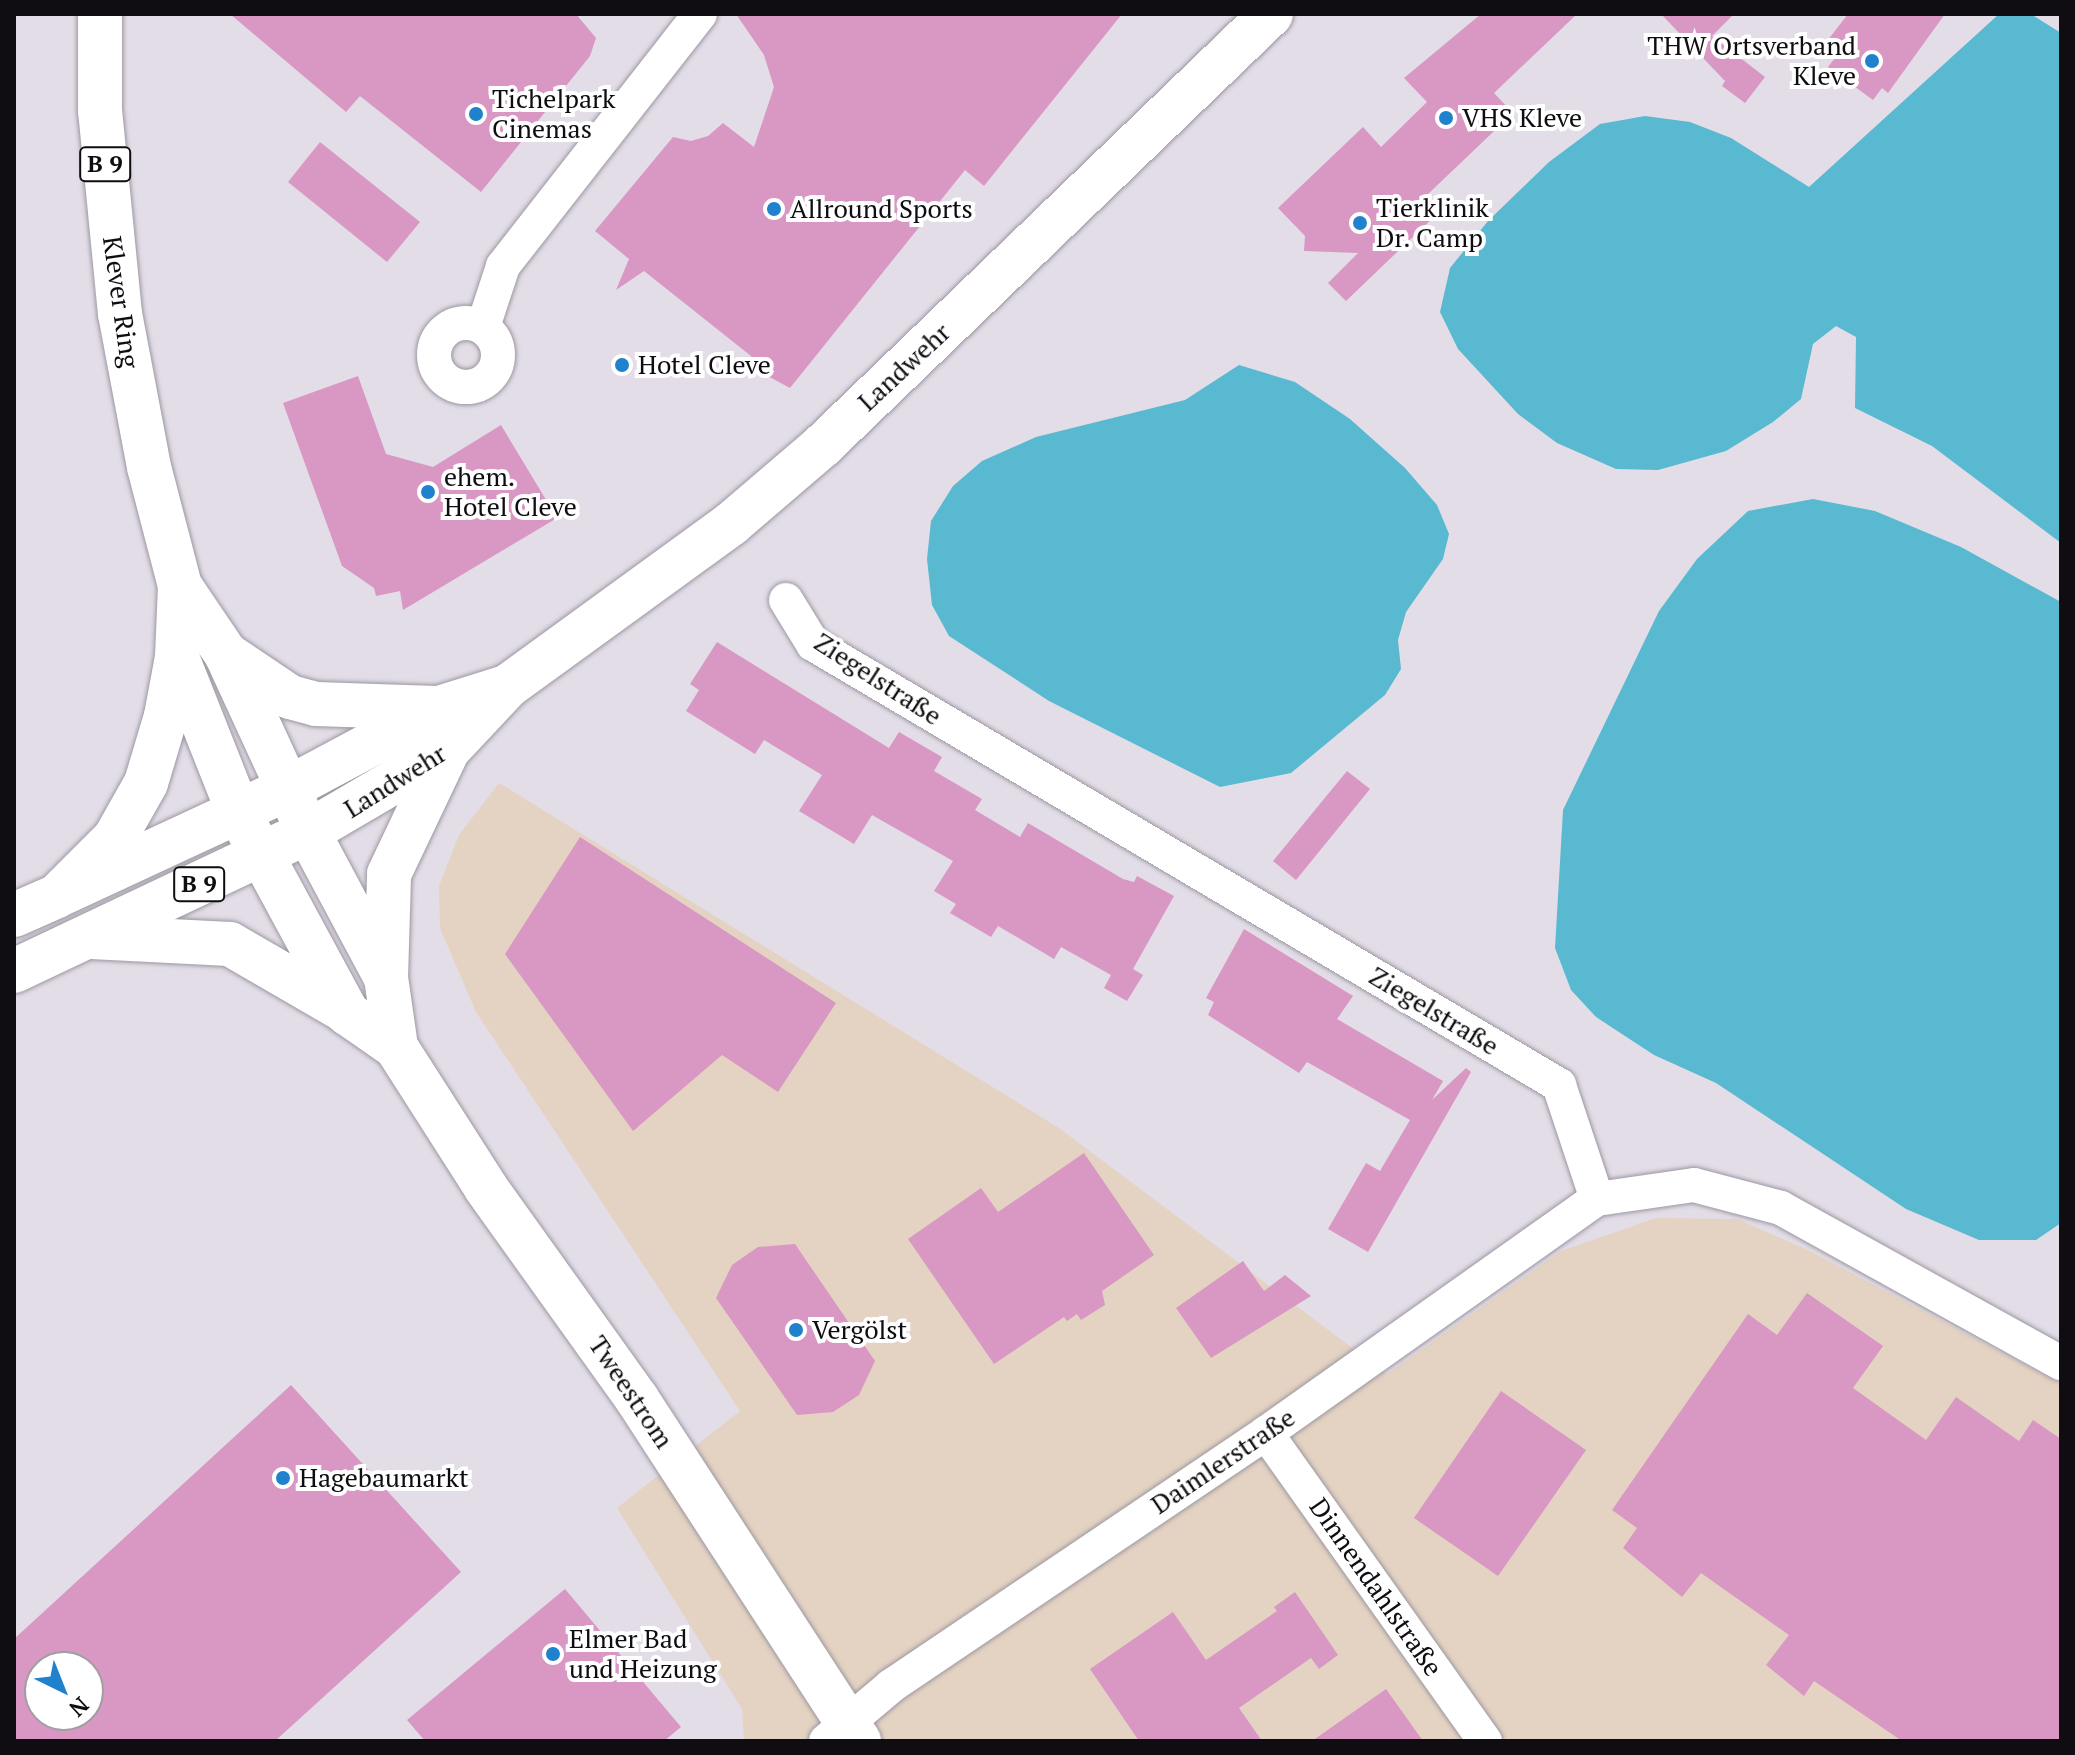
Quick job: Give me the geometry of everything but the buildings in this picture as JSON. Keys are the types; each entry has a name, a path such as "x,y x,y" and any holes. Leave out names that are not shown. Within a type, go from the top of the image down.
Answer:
{"main road":[{"name":"Klever Ring","path":"57,896 115,838 146,783 166,716 177,657 180,586 149,467 120,314 100,111 100,14"},
{"name":"Landwehr","path":"308,832 448,750 508,686 643,592 822,446 1271,14"},
{"name":"Klever Ring","path":"180,586 226,654 308,832"},
{"path":"226,654 290,697 316,704 439,708"},
{"name":"Klever Ring","path":"177,657 238,811 261,855"},
{"name":"Landwehr","path":"287,789 439,708 508,686"},
{"path":"386,978 389,874 448,750"},
{"name":"Klever Ring","path":"14,915 287,789"},
{"name":"B 9","path":"14,971 308,832"},
{"name":"Tweestrom","path":"308,832 386,978 396,1047"},
{"name":"Tweestrom","path":"261,855 347,1013 396,1047 486,1188 637,1399 843,1734"},
{"path":"91,937 230,944 347,1013"}],"street":[{"path":"483,327 503,266 700,14"},
{"name":"Ziegelstraße","path":"786,600 813,644 1559,1085 1597,1199"},
{"path":"1597,1199 1694,1185 1781,1208 2061,1363"},
{"name":"Daimlerstraße","path":"843,1734 1597,1199"},
{"name":"Dinnendahlstraße","path":"1266,1433 1485,1741"}],"shaded area":[{"path":"499,783 1059,1128 1387,1374 1561,1251 1656,1218 1737,1219 1808,1250 2061,1384 2061,1741 744,1741 742,1709 617,1508 740,1411 476,1012 440,928 439,886 459,835"}],"water":[{"path":"1999,14 2031,14 2061,33 2061,543 1932,446 1855,408 1856,337 1836,326 1813,344 1801,399 1773,422 1726,451 1658,470 1616,469 1557,443 1518,414 1458,349 1440,312 1450,268 1488,221 1549,162 1600,124 1645,116 1690,122 1731,138 1809,187"},
{"path":"1239,365 1295,382 1350,419 1405,468 1437,505 1449,534 1443,559 1406,612 1398,640 1401,669 1385,695 1291,773 1220,787 1049,701 949,636 932,605 927,559 931,521 953,486 982,461 1036,437 1185,400"},
{"path":"1813,499 1875,511 1961,547 2061,602 2061,1223 2036,1240 1979,1240 1906,1209 1716,1083 1654,1055 1596,1017 1571,990 1555,948 1563,810 1659,611 1697,559 1748,511"}],"place":[{"name":"THW Ortsverband Kleve","path":"1872,61"},
{"name":"Tichelpark Cinemas","path":"476,114"},
{"name":"VHS Kleve","path":"1446,118"},
{"name":"Allround Sports","path":"774,209"},
{"name":"Tierklinik Dr. Camp","path":"1360,223"},
{"name":"Hotel Cleve","path":"622,365"},
{"name":"ehem. Hotel Cleve","path":"428,492"},
{"name":"Vergölst","path":"796,1330"},
{"name":"Hagebaumarkt","path":"283,1478"},
{"name":"Elmer Bad und Heizung","path":"553,1654"}]}
